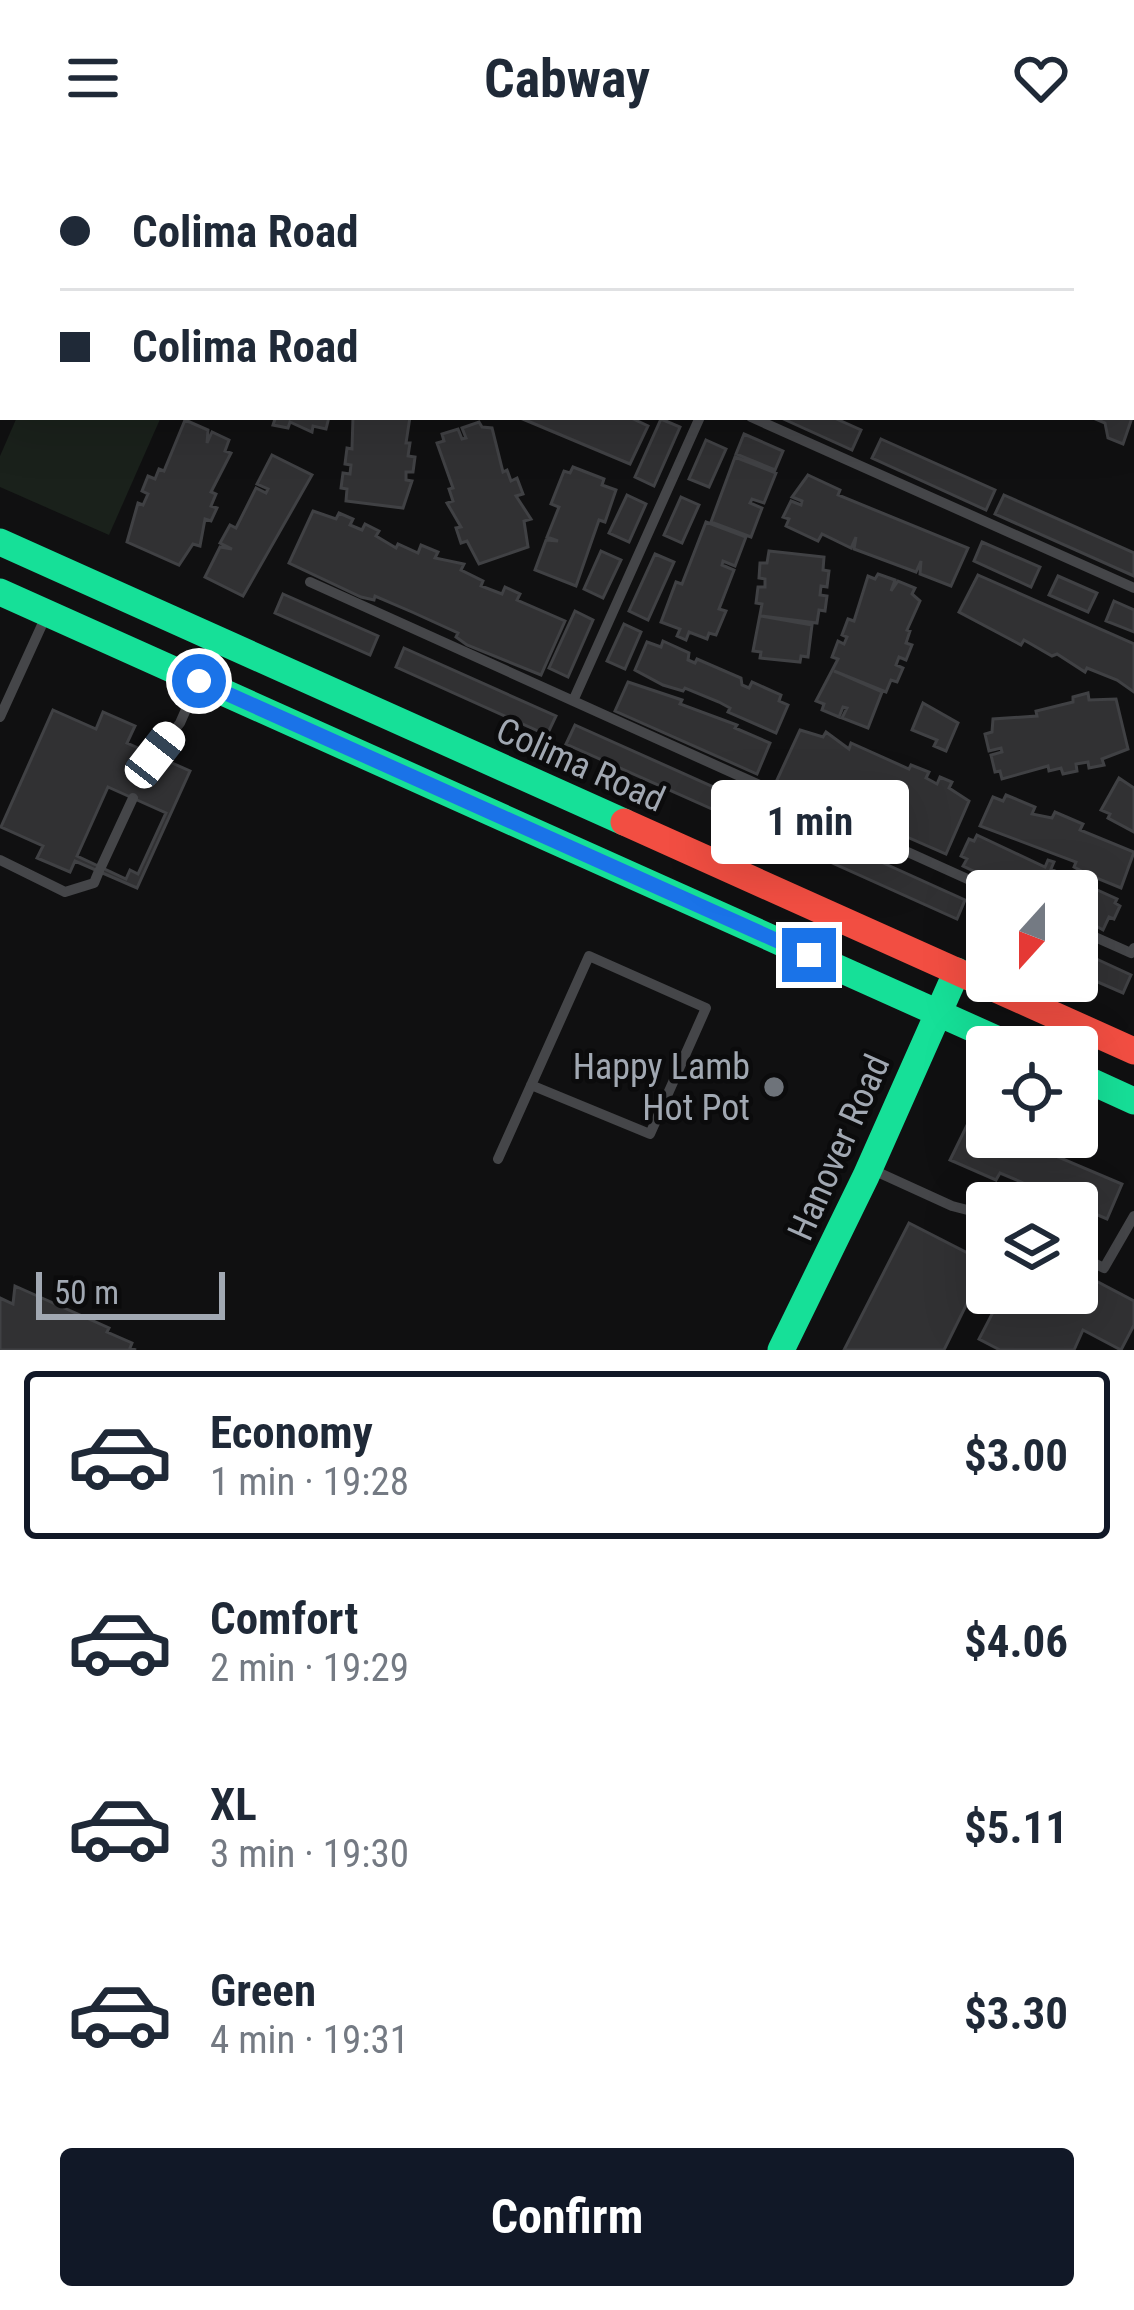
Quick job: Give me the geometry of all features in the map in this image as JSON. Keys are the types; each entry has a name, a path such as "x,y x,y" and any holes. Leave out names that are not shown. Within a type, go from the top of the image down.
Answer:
{"main road":[{"name":"Colima Road","path":"0,542 1134,1051"},
{"path":"0,592 967,1026"},
{"name":"Hanover Road","path":"781,1350 956,971"},
{"path":"1098,1085 1134,1101"}],"lane":[{"path":"573,700 699,420"},
{"path":"759,420 1134,588"},
{"path":"310,582 966,878"},
{"path":"0,717 48,614"},
{"path":"155,755 180,723 199,681"},
{"path":"0,860 65,892 94,883 133,798"},
{"path":"1098,938 1131,953 1134,948"},
{"path":"498,1159 531,1085 589,956 706,1008 650,1134 531,1085"},
{"path":"869,1168 966,1210"},
{"path":"1098,1265 1104,1268 1134,1216"}],"shaded area":[{"path":"16,420 160,420 109,535 0,487 0,456"}],"building":[{"path":"185,420 208,430 207,443 212,432 229,440 225,451 231,453 211,492 216,494 211,506 217,508 211,521 205,519 200,546 193,544 179,565 127,542 138,503 143,505 148,494 142,491 148,476 155,479 159,469 164,471"},
{"path":"275,420 328,420 326,429 313,426 312,432 290,422 288,428 273,425"},
{"path":"353,420 410,420 406,443 410,443 408,456 415,457 413,472 406,472 406,480 412,481 403,508 346,501 347,489 341,488 343,473 350,474 351,465 345,464 347,448 352,449"},
{"path":"525,420 635,420 648,426 630,464"},
{"path":"661,420 680,427 654,486 635,477"},
{"path":"786,420 839,420 861,430 852,450"},
{"path":"1098,420 1131,420 1123,444 1108,438 1105,423"},
{"path":"479,422 492,428 503,472 507,470 511,481 517,478 523,494 516,496 531,519 524,521 528,547 479,564 467,541 461,543 456,528 461,527 447,503 453,501 449,489 453,488 437,443 444,441 442,434 458,429 462,439 466,438 462,428"},
{"path":"744,434 783,451 775,470 736,454"},
{"path":"881,439 995,490 986,510 872,458"},
{"path":"706,440 726,449 709,487 689,479"},
{"path":"272,455 312,475 243,596 205,577 220,547 232,549 220,543 230,525 236,528 256,488 266,493 268,489 257,484"},
{"path":"735,457 776,473 764,503 752,499 750,503 762,508 751,537 711,522"},
{"path":"573,467 604,479 602,485 616,490 605,522 599,520 576,586 535,570 546,540 558,541 547,537 559,507 551,504 564,471 570,473"},
{"path":"808,475 840,490 838,495 968,548 951,586 920,574 921,561 916,572 854,549 856,537 851,548 822,534 818,541 786,526 789,519 783,517 791,501 801,505 802,501 792,497"},
{"path":"627,495 646,504 629,542 609,533"},
{"path":"1004,495 1134,553 1134,576 995,514"},
{"path":"681,497 699,505 682,543 664,535"},
{"path":"313,511 336,519 339,513 362,530 365,524 396,548 398,544 418,553 421,545 438,552 435,558 464,564 461,570 483,581 481,586 502,594 505,587 520,594 517,600 565,621 541,675 467,645 456,637 458,633 412,612 375,596 374,600 361,597 289,563"},
{"path":"706,522 746,537 735,566 723,561 722,565 734,570 719,609 726,611 716,635 709,633 707,639 689,632 686,640 677,636 680,629 661,622"},
{"path":"982,542 1040,567 1031,587 974,561"},
{"path":"601,551 621,560 603,598 584,589"},
{"path":"769,551 824,557 823,570 829,571 827,587 821,586 820,595 827,596 825,611 819,610 817,623 761,616 812,625 808,657 801,656 800,662 760,658 761,652 753,651 762,604 756,603 758,587 765,587 765,579 759,578 760,563 767,563"},
{"path":"655,554 674,562 648,620 629,611"},
{"path":"878,574 895,580 891,591 898,581 915,588 912,594 920,601 907,630 906,643 912,645 906,660 899,657 896,665 903,668 886,692 834,671 882,692 868,728 842,718 847,708 843,707 839,717 822,710 824,704 816,701 838,659 832,657 838,641 844,644 847,637 842,635 848,619 854,621 868,576 875,579"},
{"path":"978,575 1134,644 1134,692 1024,640 1021,645 959,612"},
{"path":"1058,576 1097,593 1088,612 1049,595"},
{"path":"283,594 378,636 370,655 275,613"},
{"path":"1114,601 1134,610 1134,632 1106,621"},
{"path":"575,611 593,620 568,677 549,668"},
{"path":"624,624 641,632 625,669 607,661"},
{"path":"663,641 689,653 688,660 695,663 697,659 741,678 742,685 749,688 752,682 781,695 779,701 788,705 776,733 728,712 730,708 719,702 663,685 635,670 647,642 661,647"},
{"path":"404,648 556,716 547,735 396,667"},
{"path":"628,682 682,700 680,704 770,743 757,774 615,711"},
{"path":"1088,693 1089,700 1116,699 1128,749 1102,759 1104,765 1076,764 1077,771 1063,774 1061,768 1049,771 1048,766 1002,779 1000,771 995,772 991,755 1002,752 1001,748 989,751 985,734 992,732 993,719 1037,716 1036,711"},
{"path":"923,703 958,723 946,751 934,746 937,740 912,730"},
{"path":"53,710 96,729 103,712 135,726 127,743 190,771 137,888 75,861 70,872 37,858 43,846 1,827","holes":["108,787 166,813 138,874 130,870 126,879 77,856"]},
{"path":"575,725 765,810 757,829 566,744"},
{"path":"800,730 823,737 826,732 849,749 851,743 909,769 911,765 929,772 926,778 937,784 940,777 952,782 949,788 969,801 946,854 777,780"},
{"path":"1119,778 1134,788 1134,832 1101,810"},
{"path":"1006,795 1035,807 1032,814 1052,818 1055,812 1083,824 1080,830 1134,852 1121,888 1098,879 1098,870 1080,870 1074,867 1076,862 980,826 993,797 1003,801"},
{"path":"797,824 965,900 957,919 788,843"},
{"path":"977,835 1045,867 1048,860 1054,862 1053,870 971,870 963,866 967,859 961,856 969,839 974,841"},
{"path":"1098,890 1117,899 1120,906 1103,930 1098,927"},
{"path":"1098,960 1131,975 1123,993 1098,982"},
{"path":"966,1127 966,1158 1061,1158 1122,1184 1107,1219 1098,1215 1098,1182 1021,1182 1000,1173 996,1180 950,1160"},
{"path":"909,1223 966,1252 966,1305 944,1350 844,1350"},
{"path":"1098,1282 1134,1301 1134,1325 1121,1350 1083,1330 1074,1350 1000,1350 979,1339 992,1314 1098,1314"},
{"path":"15,1286 109,1328 107,1332 132,1343 130,1348 136,1350 0,1350 0,1298 13,1304"}],"traffic: fast":[{"path":"0,542 624,822"},
{"path":"0,592 967,1026"},
{"path":"781,1350 866,1176 957,971"},
{"path":"1098,1085 1134,1101"}],"traffic: jam":[{"path":"624,822 1134,1051"}],"place":[{"name":"Happy Lamb Hot Pot","path":"774,1087"}],"route":[{"path":"199,681 809,955"}]}
